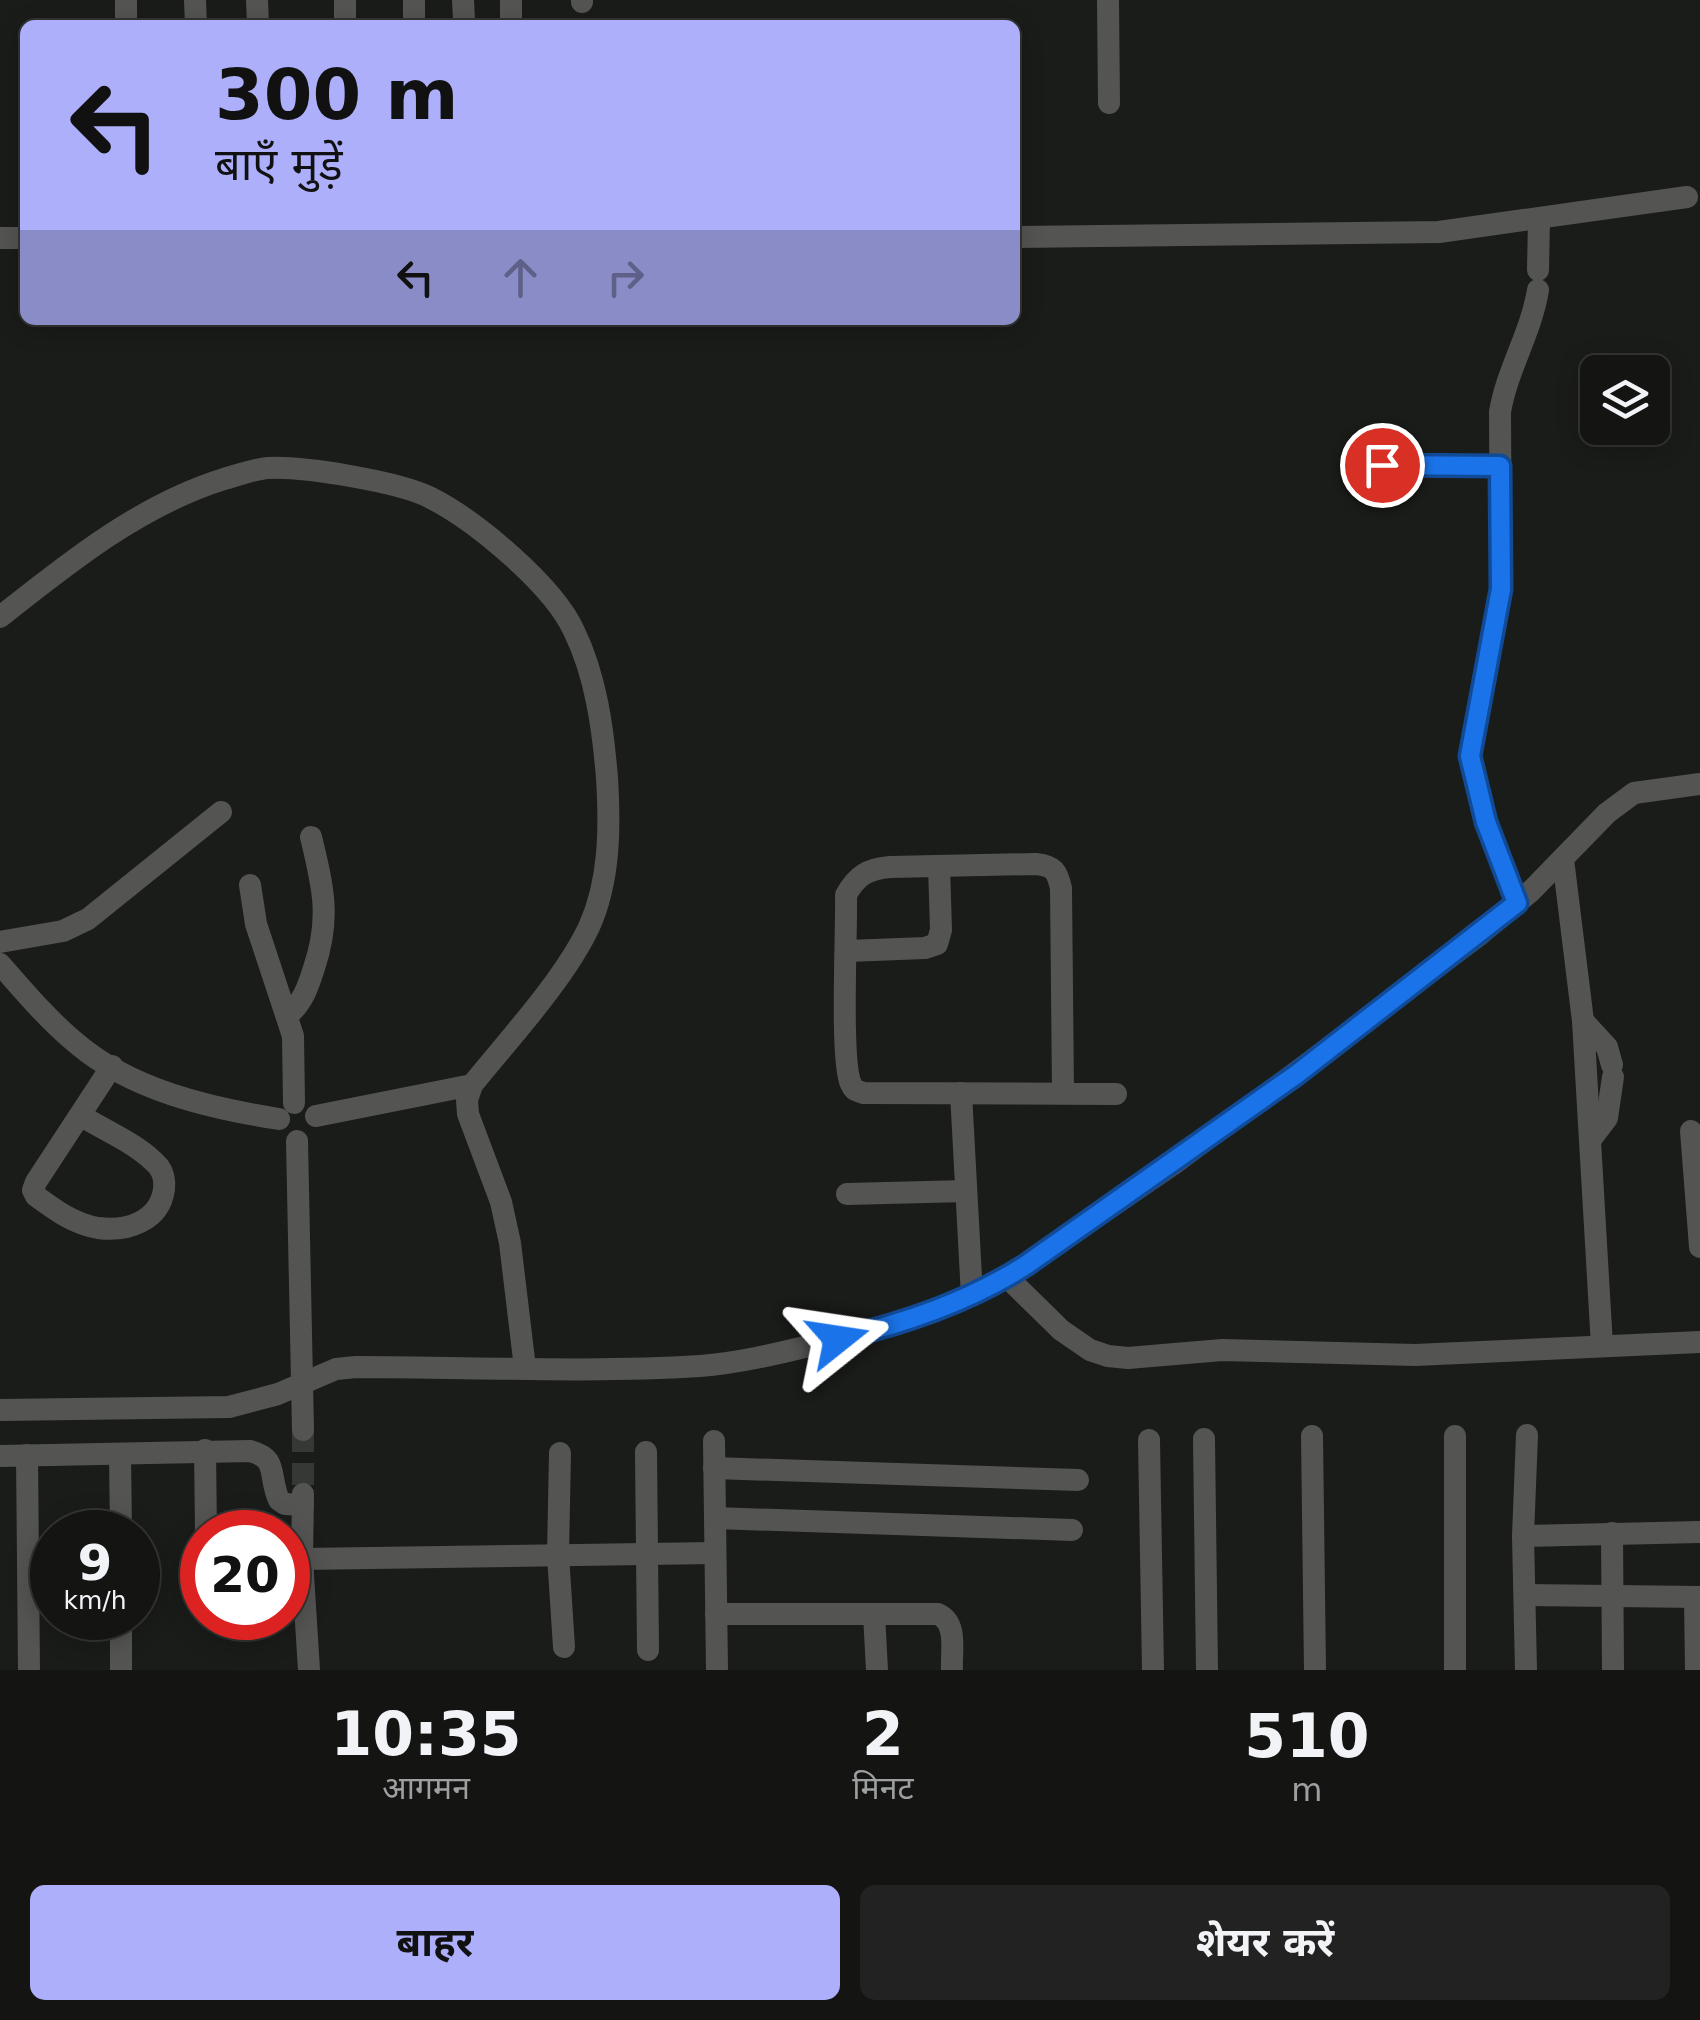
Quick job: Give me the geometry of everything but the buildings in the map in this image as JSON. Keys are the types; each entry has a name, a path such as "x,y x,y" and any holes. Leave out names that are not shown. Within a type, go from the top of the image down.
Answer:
{"street":[{"path":"1108,0 1109,103"},
{"path":"1020,237 1439,232 1688,197"},
{"path":"1517,903 1486,822 1470,756 1501,589 1500,412 1504,391 1534,318 1538,220"},
{"path":"1382,465 1500,466"},
{"path":"0,617 74,558 186,491 267,468 400,487 429,496 466,520 540,584 574,629 598,710 609,813 606,867 589,926 556,978 472,1085 467,1100 468,1114 501,1202 510,1242 524,1368"},
{"path":"0,1410 229,1407 278,1394 336,1369 356,1366 704,1366 869,1332 972,1296 1008,1277 1175,1163 1297,1074 1517,903 1608,813 1634,793 1700,784"},
{"path":"0,942 63,931 88,918 220,812"},
{"path":"288,1015 301,1004 323,942 326,910 312,837"},
{"path":"1562,859 1583,1021 1602,1346"},
{"path":"1063,1094 1061,888 1057,872 1050,866 1036,864 870,869 854,881 846,895 846,1040 854,1089 863,1093 962,1093 1063,1094 1116,1094"},
{"path":"848,951 925,948 936,944 940,930 940,866"},
{"path":"0,964 48,1018 79,1046 112,1066 196,1104 286,1111 307,1105 316,1116 316,1130 305,1140 286,1136 286,1111 293,1036 256,924 250,885"},
{"path":"1583,1021 1607,1047 1612,1071 1607,1118 1591,1139"},
{"path":"80,1115 146,1155 162,1170 162,1198 153,1214 139,1224 103,1229 82,1224 36,1196 33,1190 36,1182 112,1066"},
{"path":"316,1116 472,1085"},
{"path":"962,1093 972,1296"},
{"path":"1691,1131 1700,1247"},
{"path":"298,1141 303,1430"},
{"path":"847,1194 966,1191"},
{"path":"1008,1277 1061,1330 1090,1350 1128,1358 1222,1350 1415,1355 1700,1342"},
{"path":"1526,1435 1526,1670"},
{"path":"1312,1436 1315,1670"},
{"path":"1455,1436 1455,1670"},
{"path":"1204,1439 1207,1670"},
{"path":"1149,1440 1153,1670"},
{"path":"714,1441 716,1670"},
{"path":"205,1450 206,1510"},
{"path":"0,1456 250,1451 264,1454 270,1462 279,1500 286,1504 303,1498 303,1510"},
{"path":"646,1452 648,1650"},
{"path":"560,1453 558,1555 564,1647"},
{"path":"120,1454 121,1510"},
{"path":"27,1455 29,1670"},
{"path":"714,1468 1078,1480"},
{"path":"715,1518 1072,1530"},
{"path":"1523,1536 1700,1532"},
{"path":"1612,1533 1613,1670"},
{"path":"310,1559 715,1553"},
{"path":"1525,1595 1698,1597 1696,1670"},
{"path":"716,1614 938,1614 951,1625 952,1670"},
{"path":"874,1614 877,1670"},
{"path":"121,1640 122,1670"},
{"path":"307,1640 309,1670"}],"tunnel":[{"path":"303,1430 303,1491"}],"route":[{"path":"838,1339 939,1310 1026,1265 1297,1074 1517,903 1486,822 1470,756 1501,589 1500,466 1382,465"}]}
